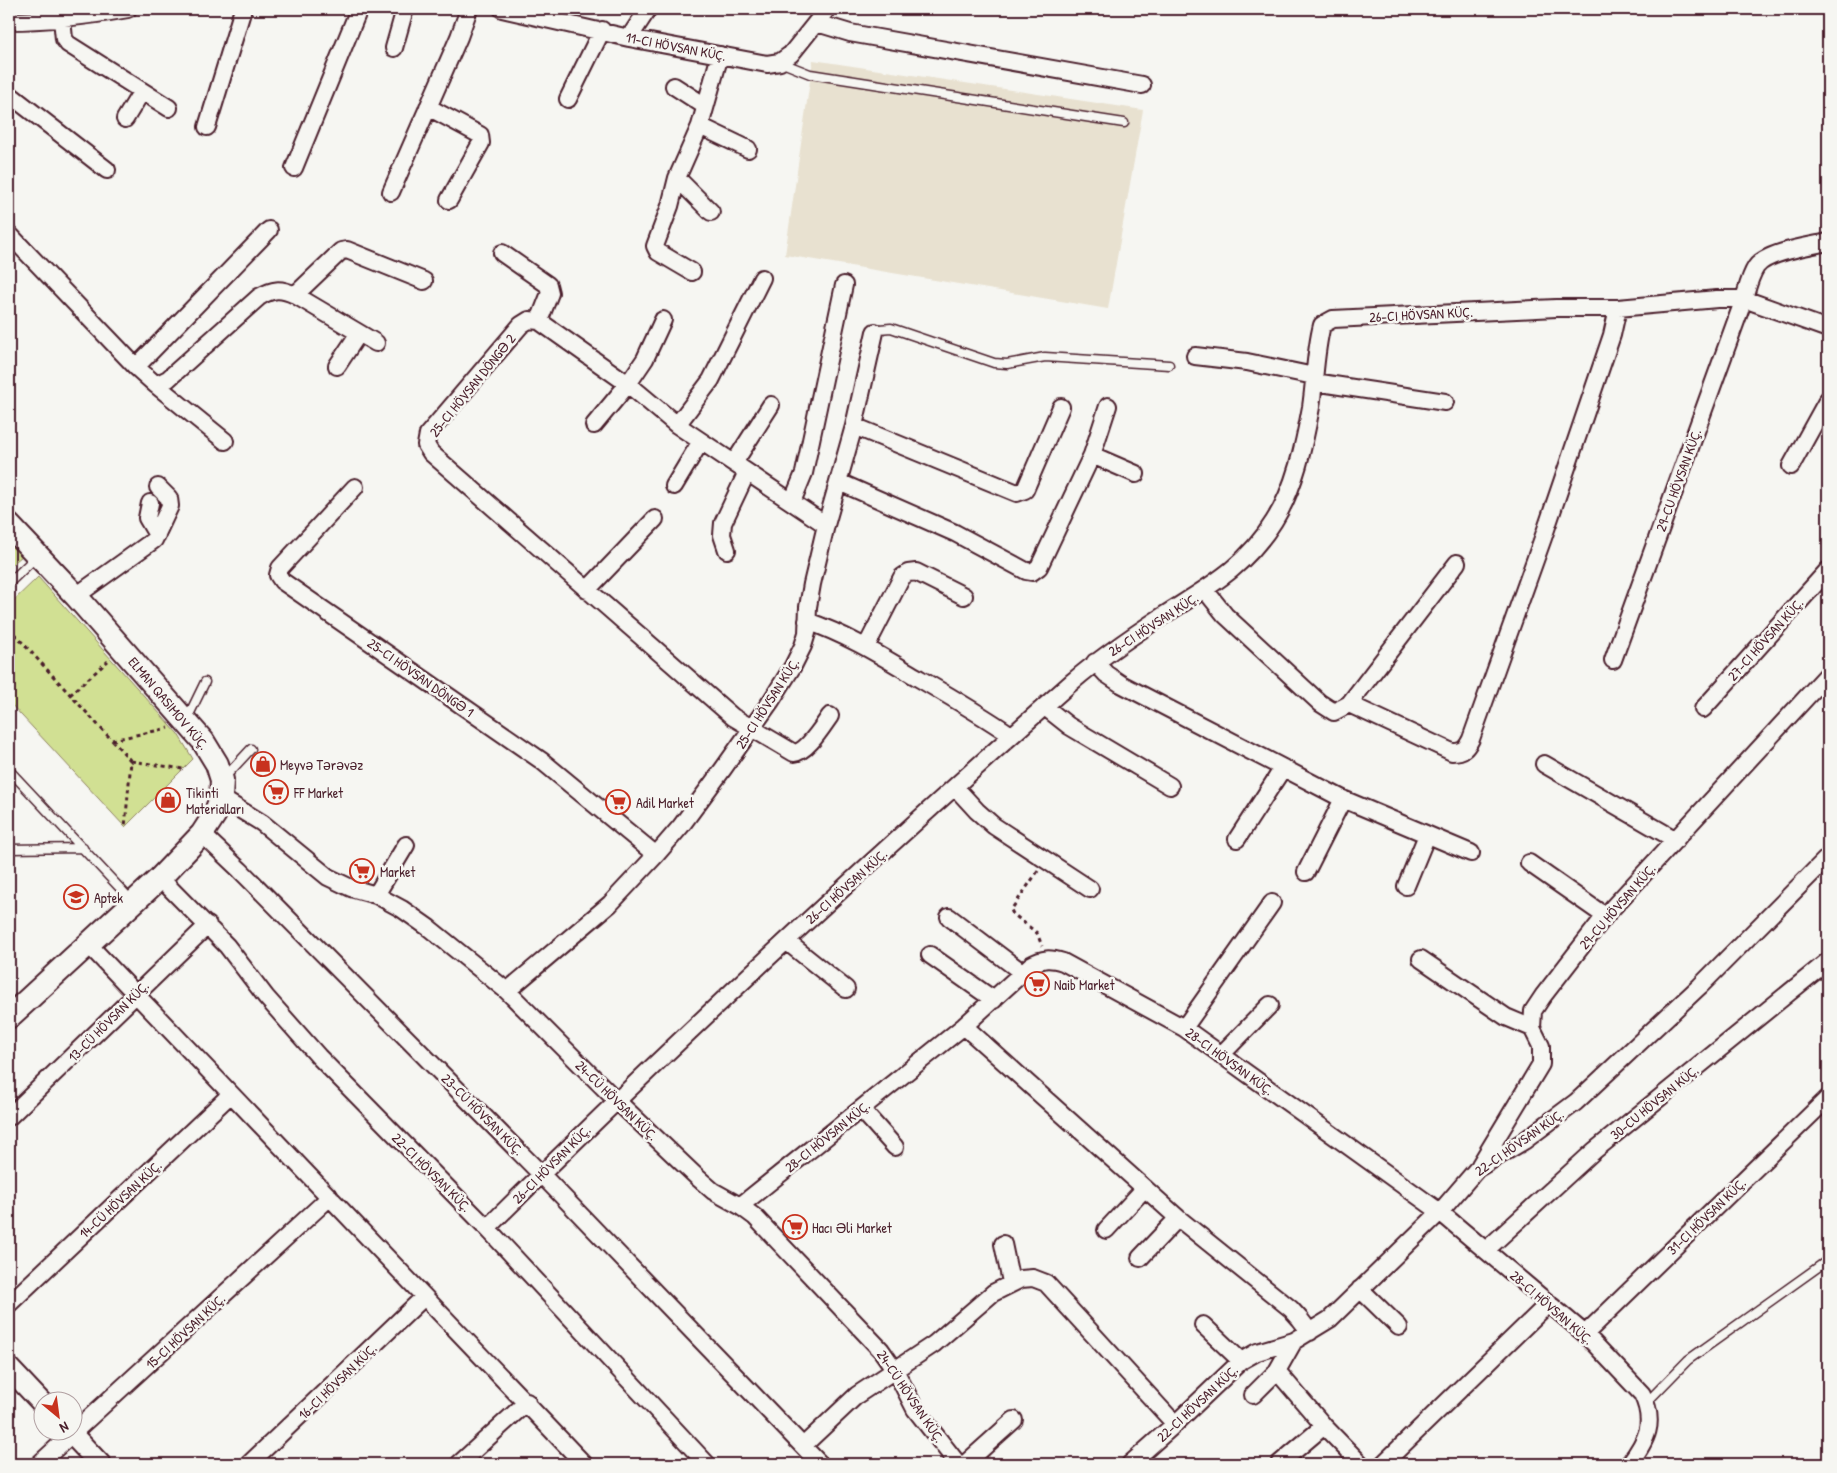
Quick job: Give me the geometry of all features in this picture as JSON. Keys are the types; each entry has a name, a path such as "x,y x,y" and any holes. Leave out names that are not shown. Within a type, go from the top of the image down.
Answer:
{"main road":[{"path":"9,525 76,596 179,724 212,754 221,789 215,814 202,834 160,878 9,1017"}],"street":[{"path":"9,21 62,19 128,9"},
{"path":"207,127 243,9"},
{"path":"294,168 359,9"},
{"path":"394,48 404,9"},
{"path":"391,192 459,37 469,9"},
{"name":"11-CI HÖVSAN KÜÇ.","path":"502,9 602,30 630,38 767,64 780,62"},
{"path":"630,38 648,9"},
{"path":"780,62 792,54 827,9"},
{"path":"62,19 64,39 68,44 170,108"},
{"path":"817,23 850,33 1142,85"},
{"path":"568,99 602,30"},
{"path":"692,272 658,252 655,246 670,206 677,178 700,126 720,55"},
{"path":"674,86 705,106"},
{"path":"125,119 142,91"},
{"path":"9,94 107,170"},
{"path":"428,107 480,134 481,143 449,200"},
{"path":"700,126 748,149"},
{"path":"677,178 711,212"},
{"path":"136,367 269,230"},
{"path":"9,234 136,367 225,441"},
{"name":"29-CU HÖVSAN KÜÇ.","path":"1613,660 1752,274 1763,260 1774,255 1828,242"},
{"path":"295,295 341,251 347,250 424,281"},
{"path":"502,253 548,286 550,293 539,321 628,384 677,425 826,525"},
{"path":"677,425 711,380 762,278"},
{"path":"792,502 804,473 844,285"},
{"path":"156,385 168,379 260,297 272,290 295,295 376,343"},
{"path":"487,1228 616,1100 786,941 1095,662 1128,638 1221,580 1259,543 1286,499 1297,468 1311,408 1318,339 1322,325 1333,318 1556,308 1618,308 1718,299 1744,299 1828,330"},
{"path":"1349,704 1452,752 1460,752 1466,749 1543,538 1612,335 1618,308"},
{"name":"25-CI HÖVSAN DÖNGƏ 2","path":"539,321 529,320 521,325 428,434 426,445 431,453 733,717 794,753 800,753 830,716"},
{"path":"594,426 628,384 645,359 663,320"},
{"name":"25-CI HÖVSAN KÜÇ.","path":"507,991 610,904 656,855 681,826 752,729 793,666 807,633 812,584 826,525 854,426 875,332"},
{"path":"337,366 359,333"},
{"path":"1195,356 1232,359 1314,380 1445,402"},
{"path":"1791,466 1828,399"},
{"path":"734,463 771,405"},
{"path":"839,482 955,533 1026,571 1032,572 1039,566 1092,455 1108,406"},
{"path":"854,426 1017,493 1025,490 1060,407"},
{"path":"674,486 701,441"},
{"path":"1092,455 1136,474"},
{"path":"727,550 722,535 723,523 747,472"},
{"path":"76,596 154,540 170,506 169,498 158,487"},
{"name":"25-CI HÖVSAN DÖNGƏ 1","path":"355,487 280,568 278,575 282,581 542,761 656,855"},
{"path":"150,503 147,518 157,535"},
{"path":"587,590 655,519"},
{"path":"1204,590 1225,615 1320,703 1334,712 1349,704 1457,563"},
{"name":"27-CI HÖVSAN KÜÇ.","path":"1703,709 1828,570"},
{"path":"866,647 902,578 908,573 916,572 964,596"},
{"path":"807,621 830,629 866,647 991,721 1012,736"},
{"path":"1095,662 1106,674 1121,684 1343,798 1471,853"},
{"name":"29-CU HÖVSAN KÜÇ.","path":"1532,1028 1533,1011 1605,916 1828,674"},
{"path":"1045,707 1069,726 1170,786"},
{"path":"1544,764 1676,840"},
{"path":"1237,839 1284,768"},
{"path":"955,787 976,811 994,826 1090,889"},
{"name":"24-CÜ HÖVSAN KÜÇ.","path":"221,789 328,877 351,888 376,895 402,909 507,991 616,1100 706,1184 755,1217 881,1350 895,1370 915,1409 958,1464"},
{"path":"1306,872 1343,798"},
{"name":"23-CÜ HÖVSAN KÜÇ.","path":"202,834 541,1174 820,1464"},
{"path":"1406,886 1427,835"},
{"path":"376,895 406,845"},
{"name":"22-CI HÖVSAN KÜÇ.","path":"1130,1464 1241,1361 1256,1352 1294,1341 1330,1319 1440,1212 1477,1169 1524,1141 1576,1102 1700,986 1828,857"},
{"path":"1529,863 1605,916"},
{"name":"22-CI HÖVSAN KÜÇ.","path":"160,878 227,946 266,997 319,1058 487,1228 707,1464"},
{"path":"1184,1028 1272,904"},
{"path":"949,917 1023,973"},
{"name":"13-CÜ HÖVSAN KÜÇ.","path":"9,1117 208,925"},
{"path":"786,941 846,989"},
{"path":"88,944 584,1464"},
{"path":"930,955 994,1000"},
{"name":"28-CI HÖVSAN KÜÇ.","path":"740,1206 964,1026 1031,964 1041,959 1052,959 1063,962 1184,1028 1440,1212 1585,1334 1642,1394 1646,1403"},
{"path":"1421,959 1506,1017 1532,1028 1541,1046 1541,1064 1477,1169"},
{"name":"30-CU HÖVSAN KÜÇ.","path":"1486,1250 1594,1151 1828,961"},
{"path":"1221,1055 1270,1005"},
{"path":"964,1026 1178,1218 1291,1309 1310,1332"},
{"name":"14-CÜ HÖVSAN KÜÇ.","path":"9,1304 232,1094"},
{"name":"31-CI HÖVSAN KÜÇ.","path":"1585,1334 1828,1098"},
{"path":"861,1109 894,1147"},
{"path":"1106,1230 1145,1188"},
{"name":"15-CI HÖVSAN KÜÇ.","path":"82,1421 330,1197"},
{"path":"1140,1258 1178,1218"},
{"path":"1003,1244 1011,1282"},
{"path":"803,1446 857,1395 934,1344 993,1293 1011,1282 1033,1278 1046,1283 1175,1424"},
{"path":"1360,1289 1399,1326"},
{"path":"249,1464 424,1297"},
{"path":"1383,1464 1550,1303"},
{"path":"1203,1325 1241,1361"},
{"path":"1252,1396 1277,1371 1294,1341"},
{"path":"9,1368 32,1392"},
{"path":"1277,1371 1324,1426 1361,1464"},
{"path":"459,1464 526,1402"},
{"path":"1629,1464 1645,1439 1650,1416 1646,1403"},
{"path":"965,1464 1014,1420"},
{"path":"1279,1464 1324,1426"},
{"name":"15-CI HÖVSAN KÜÇ.","path":"40,1464 62,1440"},
{"path":"78,1440 100,1464"}],"lane":[{"path":"780,62 810,74 1124,123"},
{"path":"875,332 879,329 890,328 994,363 1007,364 1045,357 1169,365"},
{"path":"9,583 38,556"},
{"path":"179,724 205,682"},
{"path":"221,789 251,749"},
{"path":"9,770 133,902"},
{"path":"9,849 83,848"},
{"path":"1646,1403 1688,1360 1828,1260"}],"path":[{"path":"9,628 131,761 183,769"},
{"path":"70,695 110,658"},
{"path":"112,740 179,724"},
{"path":"125,827 131,761"},
{"path":"1041,959 1042,946 1037,933 1013,914 1011,910 1045,859"}],"shaded area":[{"path":"813,60 1143,110 1108,309 785,255"}],"green space":[{"path":"9,542 22,556 9,567"},
{"path":"38,577 178,734 193,759 125,827 9,702 9,605"}],"place":[{"name":"Meyvə Tərəvəz","path":"263,764"},
{"name":"FF Market","path":"276,792"},
{"name":"Tikinti Materialları","path":"168,800"},
{"name":"Adil Market","path":"618,802"},
{"name":"Market","path":"362,871"},
{"name":"Aptek","path":"76,897"},
{"name":"Naib Market","path":"1037,984"},
{"name":"Hacı Əli Market","path":"795,1227"}]}
